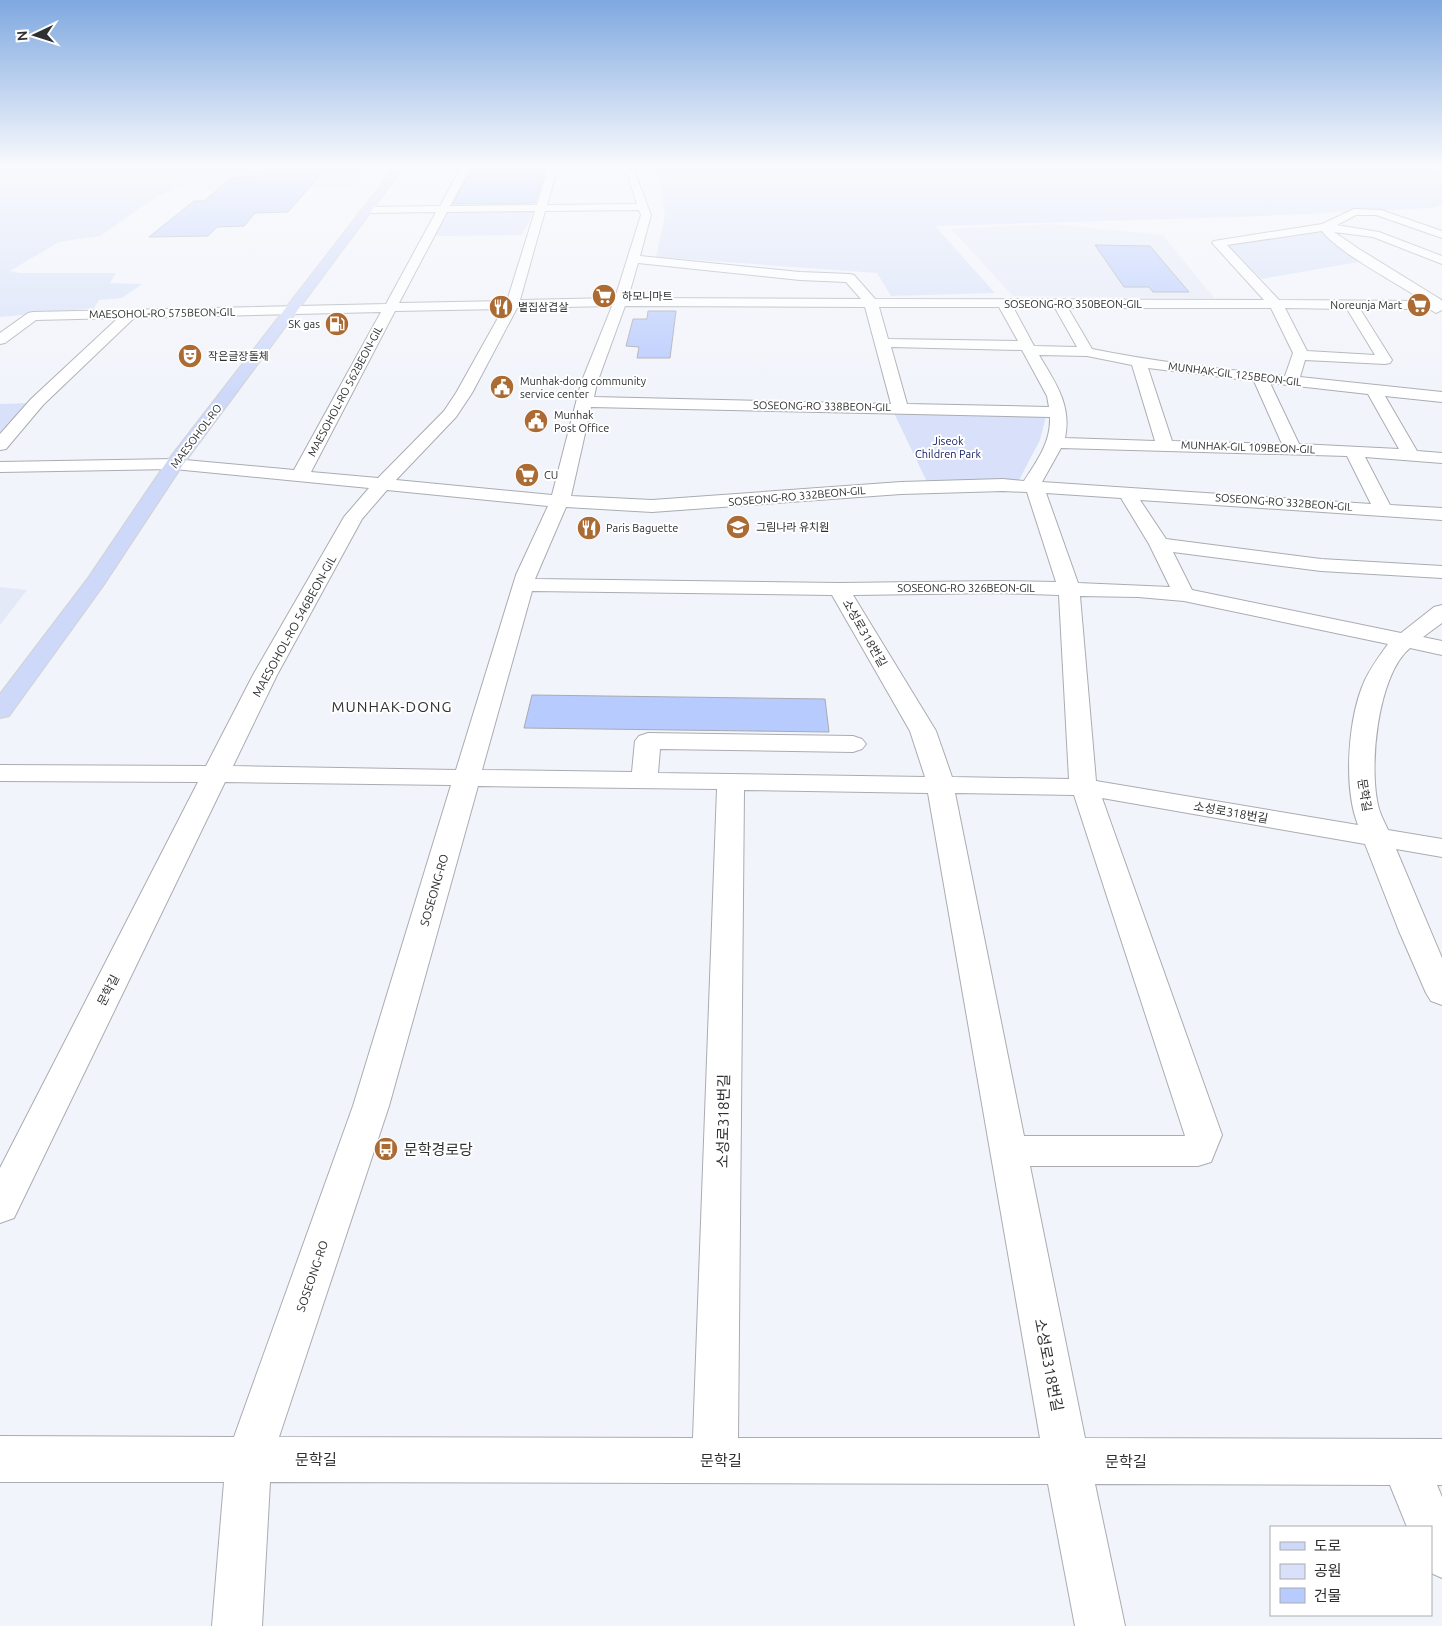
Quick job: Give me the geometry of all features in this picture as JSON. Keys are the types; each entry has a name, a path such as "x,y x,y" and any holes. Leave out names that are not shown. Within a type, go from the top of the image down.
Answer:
{"main road":[{"name":"MAESOHOL-RO","path":"0,711 96,582 174,464 342,243"}],"street":[{"name":"MAESOHOL-RO 562BEON-GIL","path":"300,476 425,243"},
{"path":"382,484 450,414 464,392 513,303 531,243"},
{"name":"SOSEONG-RO","path":"237,1626 249,1459 371,1106 523,585 563,492 590,383 620,302 638,243"},
{"path":"1225,243 1218,244 1276,305 1299,348 1299,355 1291,381"},
{"path":"1343,243 1435,302 1439,308"},
{"path":"1399,243 1442,260"},
{"path":"633,259 800,276 850,278 871,303 900,408"},
{"name":"SOSEONG-RO 350BEON-GIL","path":"513,303 1276,305 1439,308"},
{"name":"MAESOHOL-RO 575BEON-GIL","path":"0,340 33,316 513,303"},
{"path":"1004,304 1055,396 1058,412 1060,428 1055,442 1051,453 1033,481 1069,589 1082,778 1204,1135 1198,1151 1009,1151"},
{"path":"1060,304 1087,352"},
{"path":"1299,355 1385,360 1352,306"},
{"path":"0,445 37,402 130,314"},
{"name":"MUNHAK-GIL 125BEON-GIL","path":"882,343 1087,352 1138,362 1260,378 1442,397"},
{"path":"1138,362 1165,445"},
{"path":"1260,378 1292,448"},
{"path":"1374,391 1411,455"},
{"name":"SOSEONG-RO 338BEON-GIL","path":"585,402 1058,412"},
{"name":"MUNHAK-GIL 109BEON-GIL","path":"1055,442 1292,448 1442,458"},
{"path":"1353,451 1383,509"},
{"name":"MAESOHOL-RO 562BEON-GIL","path":"0,467 174,464 559,501"},
{"name":"MAESOHOL-RO 546BEON-GIL","path":"216,774 265,675 354,517 382,484"},
{"name":"SOSEONG-RO 332BEON-GIL","path":"559,501 652,506 901,488 1035,486 1442,514"},
{"path":"1126,492 1159,544 1184,595"},
{"path":"1159,544 1321,565 1442,572"},
{"name":"SOSEONG-RO 326BEON-GIL","path":"523,585 839,589 999,587 1184,595 1442,648"},
{"name":"소성로318번길","path":"839,589 923,731 938,773 1067,1461 1100,1626"},
{"name":"문학길","path":"1442,612 1398,646 1377,679 1368,707 1361,770 1365,808 1414,931 1442,993"},
{"path":"644,780 648,741 853,744"},
{"path":"0,773 467,778"},
{"name":"문학길","path":"0,1206 216,774"},
{"name":"소성로318번길","path":"467,778 1086,787 1442,848"},
{"name":"소성로318번길","path":"715,1460 731,782"},
{"name":"문학길","path":"0,1458 1423,1462"},
{"path":"1423,1462 1442,1554"}],"shaded area":[{"path":"964,243 1169,243 1214,298 1013,296"},
{"path":"0,587 27,590 0,625"}],"green space":[{"path":"0,243 58,243 10,271 19,273 116,273 110,283 142,284 122,298 99,300 94,308 0,317"},
{"path":"659,243 950,243 995,293 891,296 877,273 656,257"},
{"path":"1244,243 1335,243 1358,262 1262,279 1225,246"},
{"path":"31,403 0,436 0,404"},
{"name":"Jiseok Children Park","path":"894,413 1046,416 1040,440 1019,480 927,482"}],"building":[{"path":"1095,245 1150,246 1189,292 1153,292 1149,287 1124,287"},
{"path":"648,311 676,311 670,358 637,358 639,347 626,346 633,319 647,319"},
{"path":"532,695 825,699 829,732 524,728"}],"place":[{"name":"하모니마트","path":"604,296"},
{"name":"Noreunja Mart","path":"1419,305"},
{"name":"볕집삼겹살","path":"501,307"},
{"name":"SK gas","path":"337,324"},
{"name":"작은글장돌체","path":"190,356"},
{"name":"Munhak-dong community service center","path":"502,387"},
{"name":"Munhak Post Office","path":"536,421"},
{"name":"CU","path":"527,475"},
{"name":"그림나라 유치원","path":"738,527"},
{"name":"Paris Baguette","path":"589,528"},
{"name":"문학경로당","path":"386,1149"}],"district":[{"name":"MUNHAK-DONG","path":"392,706"}]}
